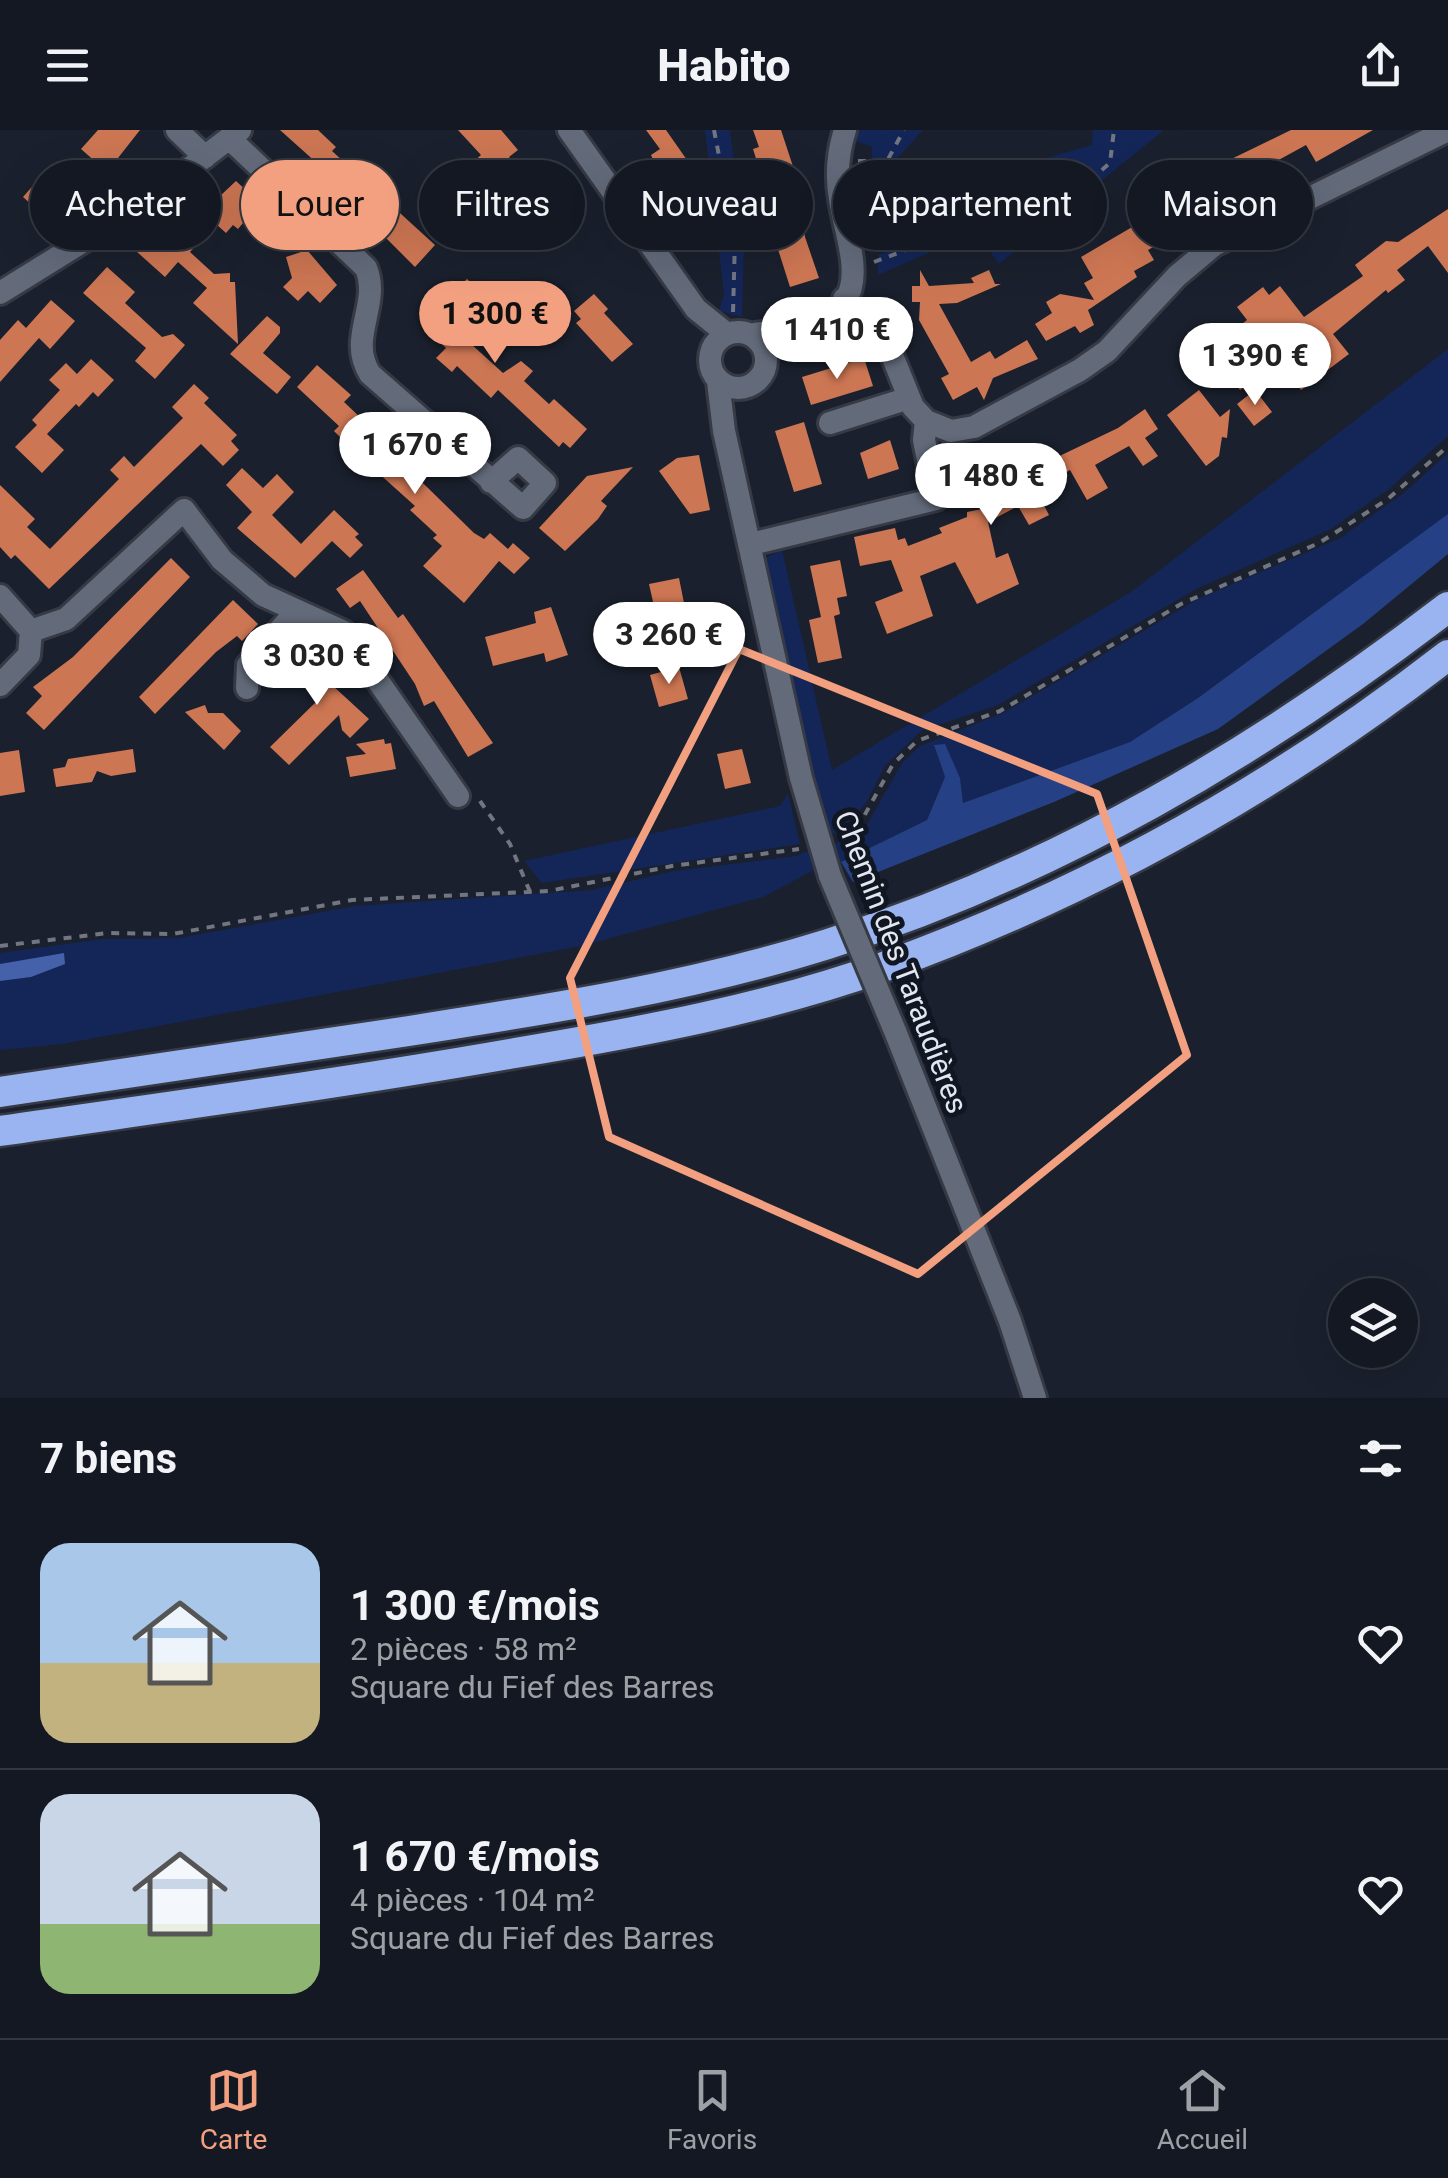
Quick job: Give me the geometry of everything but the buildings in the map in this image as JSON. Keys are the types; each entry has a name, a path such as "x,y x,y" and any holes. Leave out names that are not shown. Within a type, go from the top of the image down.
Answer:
{"highway":[{"path":"0,1092 608,1000 828,944 1054,855 1162,800 1264,740 1448,607"},
{"path":"0,1131 611,1037 721,1014 883,967 1062,894 1205,820 1302,761 1448,654"}],"street":[{"path":"177,130 205,157"},
{"path":"569,130 696,309 718,380 742,388"},
{"path":"838,160 845,130"},
{"path":"844,299 883,333 909,398 926,422 951,430 974,427 1080,370 1126,333 1177,276 1214,245 1448,130"},
{"path":"0,293 140,206 235,134 366,268 372,282 359,344 360,359 370,374 491,482"},
{"path":"710,356 736,334 794,330 829,314 844,299 855,262 852,250"},
{"path":"696,309 763,347 766,360"},
{"path":"724,420 742,388 759,379 766,360 794,330"},
{"name":"Chemin des Taraudières","path":"718,380 818,844 1004,1304 1035,1398"},
{"path":"830,423 909,398"},
{"path":"751,544 936,499 924,440 926,422"},
{"path":"32,630 66,620 184,510 222,560 263,595 344,632 458,796"},
{"path":"0,596 32,630 29,656 0,686"},
{"path":"247,688 248,665 296,612"}],"path":[{"path":"714,130 736,238 736,334"},
{"path":"888,160 904,130"},
{"path":"855,262 882,262 967,227 1004,233 1036,226 1110,163 1114,130"},
{"path":"0,946 108,933 172,934 352,900 530,892 818,844 854,828 893,764 917,741 1000,711 1180,604 1320,542 1388,498 1448,446"},
{"path":"458,796 474,796 488,809 523,868 530,892"}],"highlighted area":[{"path":"739,649 1097,794 1187,1055 918,1274 609,1137 570,978"}],"shaded area":[{"path":"705,130 730,130 734,160 708,160"},
{"path":"859,130 923,130 896,160 872,160 872,147 855,141"},
{"path":"1093,130 1164,130 1107,176 1107,160 1039,160 1092,145"},
{"path":"719,250 744,250 742,317 719,311 724,295"},
{"path":"890,250 936,250 878,275 878,255"},
{"path":"989,250 1016,250 999,264"},
{"path":"1448,349 1448,436 1389,489 1331,529 1196,589 998,705 921,731 885,766 866,803 845,829 826,837 763,559 782,550 832,770 1131,592"},
{"path":"1448,453 1448,515 1198,698 1130,742 963,803 960,778 934,746 945,777 927,820 841,862 830,846 865,828 902,763 920,746 1003,713 1198,599 1340,538 1405,492"},
{"path":"1448,514 1448,554 1363,624 1218,729 1054,802 853,882 841,862 927,820 945,777 934,745 945,744 960,778 963,803 1130,742 1198,698"},
{"path":"788,794 800,844 542,883 524,861 780,806"},
{"path":"810,850 814,870 763,897 581,946 63,1044 0,1050 0,953 103,939 178,938 355,906 592,890 674,871 796,856"},
{"path":"64,953 65,964 31,977 0,981 0,964"}]}
